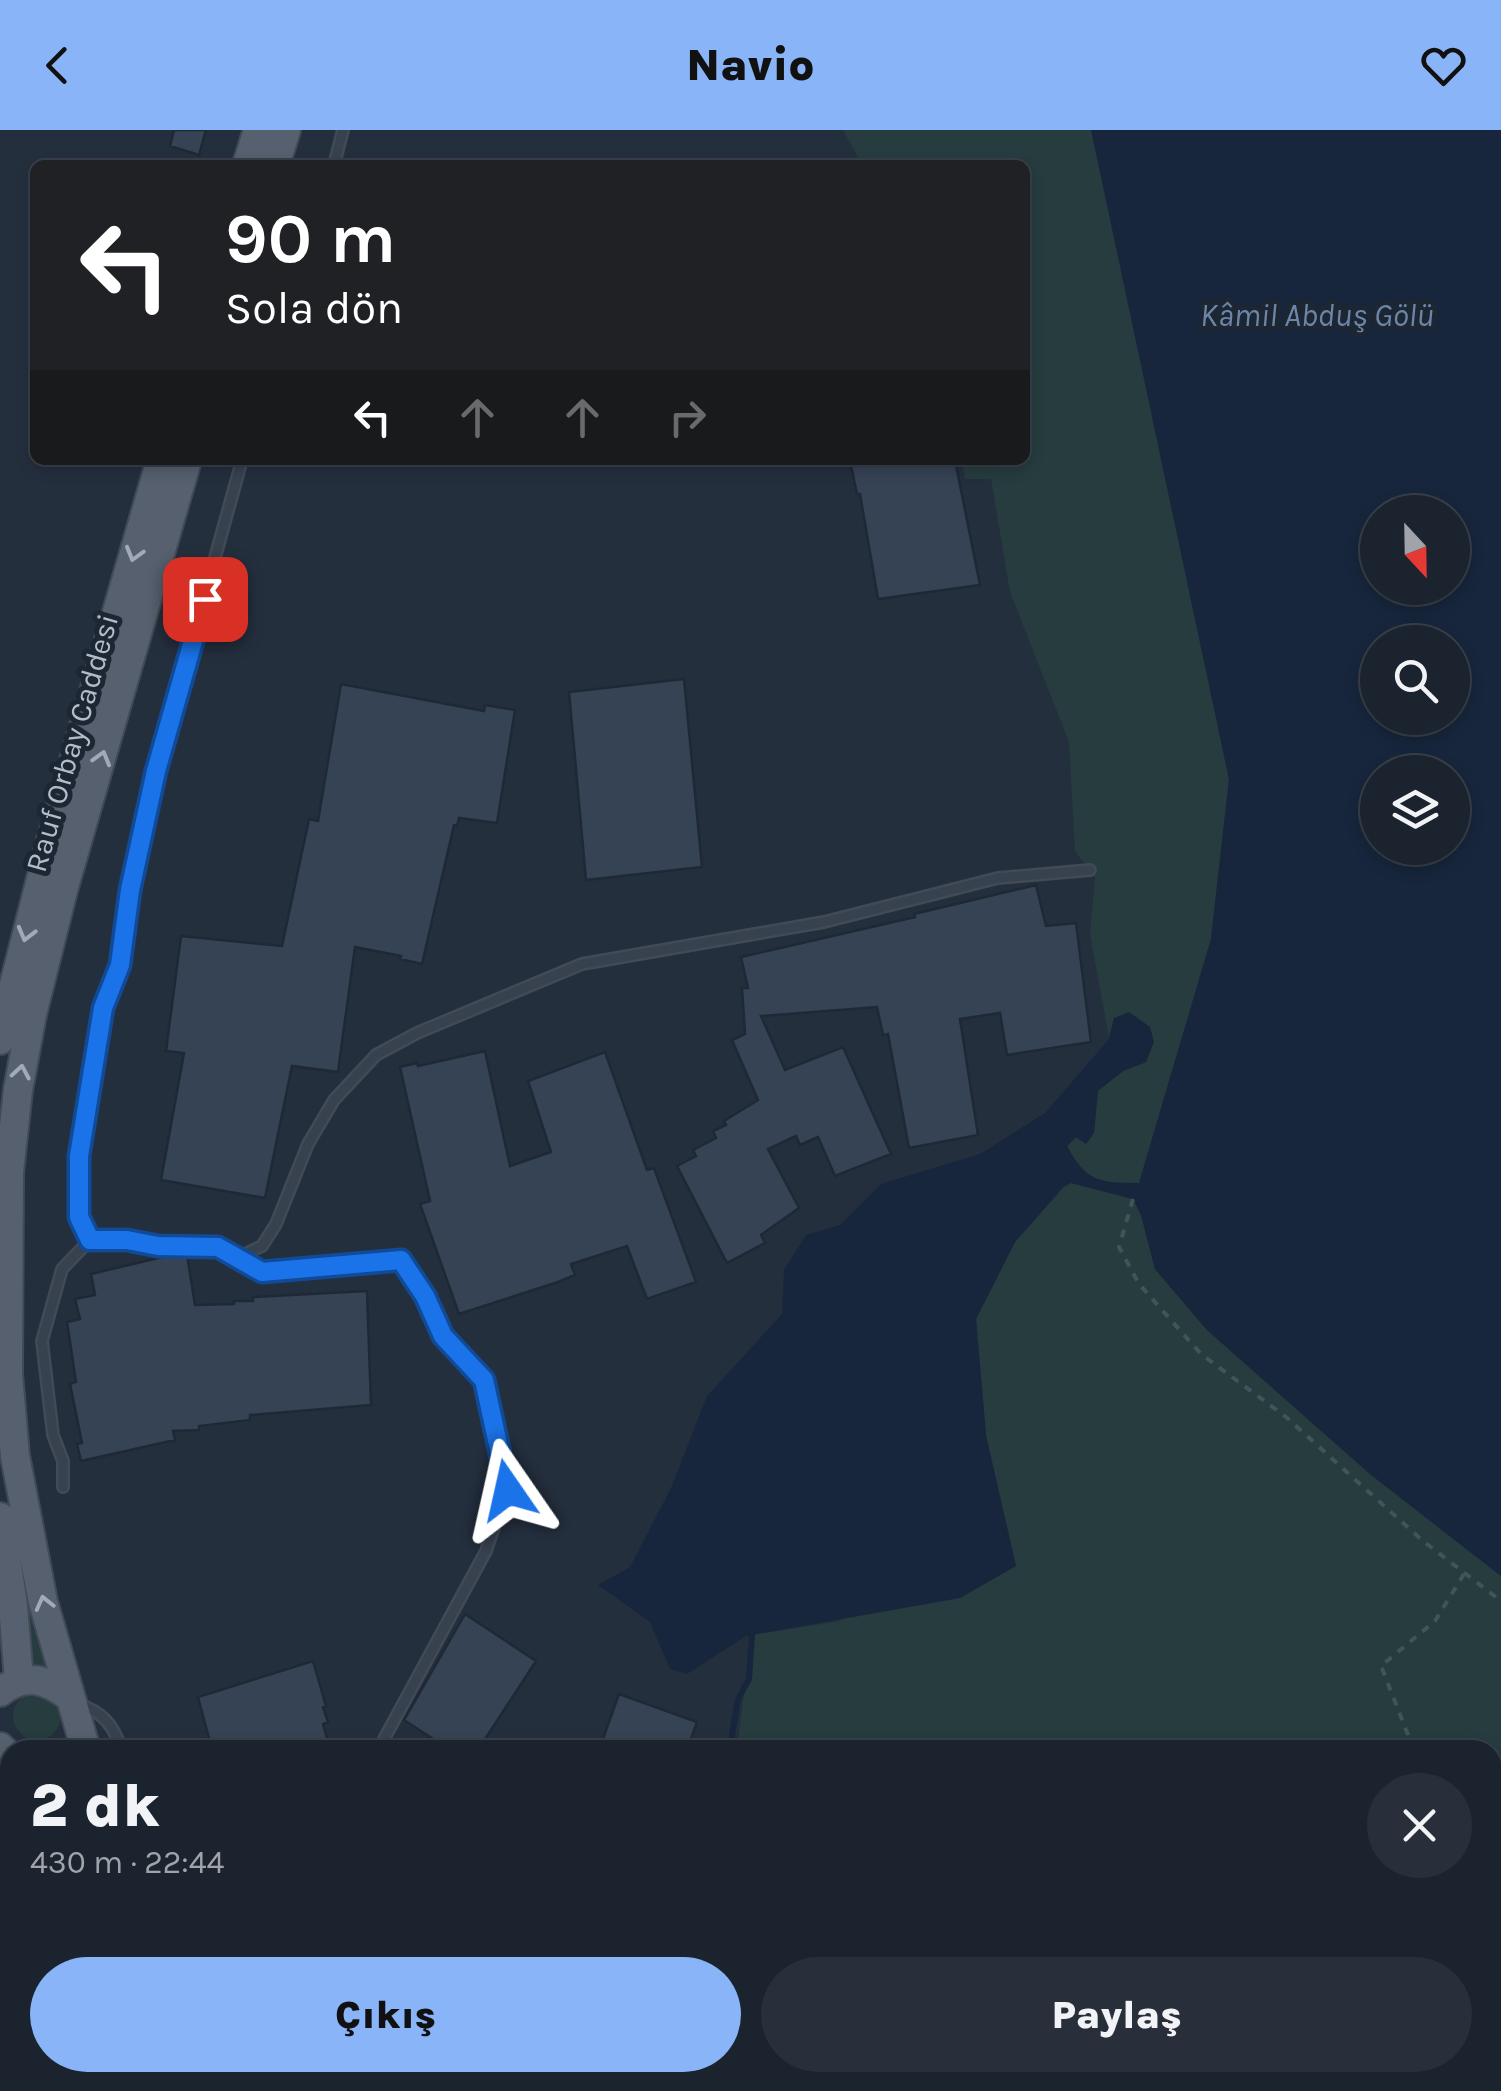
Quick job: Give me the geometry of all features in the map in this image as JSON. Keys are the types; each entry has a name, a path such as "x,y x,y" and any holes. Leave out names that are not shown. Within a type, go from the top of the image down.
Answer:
{"main road":[{"path":"249,160 258,130"},
{"path":"277,160 286,130"},
{"name":"Rauf Orbay Caddesi","path":"0,1040 50,844 159,465"},
{"name":"Rauf Orbay Caddesi","path":"83,1740 33,1557 10,1414 7,1296 12,1130 32,1014 63,890 186,465"},
{"path":"0,1517 7,1683 36,1678 49,1682 72,1704 67,1740"}],"lane":[{"path":"335,160 343,130"},
{"path":"90,1240 79,1217 79,1156 103,1008 120,965 130,890 156,771 241,465"},
{"path":"234,1259 262,1246 276,1224 308,1144 334,1100 376,1055 417,1033 582,964 824,922 998,878 1090,870"},
{"path":"63,1487 63,1461 53,1434 42,1341 62,1269 90,1240 218,1247 262,1272 401,1260 425,1296 443,1336 484,1380 508,1490 486,1552 383,1740"},
{"path":"72,1704 83,1705 105,1718 119,1740"}],"path":[{"path":"1133,1199 1119,1247 1139,1284 1201,1354 1286,1417 1423,1541 1501,1601"},
{"path":"1410,1740 1382,1666 1435,1621 1464,1573"}],"green space":[{"path":"843,130 1092,130 1229,779 1211,939 1139,1183 1114,1182 1088,1174 1067,1146 1076,1137 1086,1143 1094,1133 1097,1091 1123,1071 1146,1062 1114,1018 1109,1038 1090,934 1095,878 1075,851 1069,742 1010,592 991,479 965,479 962,465 1030,465 1030,160 859,160"},
{"path":"1071,1183 1133,1199 1155,1269 1207,1330 1370,1474 1501,1576 1501,1740 738,1740 752,1635 840,1621 986,1435 976,1319 1015,1242"},
{"path":"22,1565 47,1669 21,1667"},
{"path":"37,1692 54,1699 61,1716 54,1733 37,1740 20,1733 13,1716 20,1699"}],"water":[{"name":"Kâmil Abduş Gölü","path":"1091,130 1501,130 1501,1576 1370,1474 1207,1330 1155,1269 1133,1199 1071,1183 1063,1187 1015,1242 976,1319 986,1435 1016,1566 960,1598 746,1636 687,1674 670,1669 650,1622 598,1585 630,1567 671,1488 707,1396 782,1314 784,1270 806,1235 840,1225 881,1184 980,1154 1045,1113 1109,1039 1114,1018 1129,1012 1150,1027 1154,1042 1146,1062 1123,1071 1098,1091 1094,1133 1086,1144 1076,1137 1067,1146 1088,1174 1104,1181 1139,1183 1211,939 1229,779"}],"building":[{"path":"174,130 206,130 199,155 170,146"},
{"path":"851,465 956,465 980,585 878,599"},
{"path":"684,679 702,867 586,880 569,692"},
{"path":"341,684 484,711 485,705 515,710 497,823 459,818 457,826 454,825 422,964 355,947 338,1072 292,1066 265,1198 161,1180 184,1053 166,1051 181,936 282,946 309,819 318,821"},
{"path":"1036,885 1046,926 1076,923 1091,1042 1007,1055 1000,1013 960,1019 978,1135 909,1148 888,1034 883,1035 877,1007 761,1016 785,1070 843,1047 891,1154 835,1176 818,1137 800,1145 796,1136 768,1149 799,1208 761,1235 765,1243 727,1263 677,1166 696,1156 693,1150 716,1138 713,1131 726,1125 724,1121 758,1100 732,1040 745,1034 742,988 748,988 741,957"},
{"path":"485,1051 510,1166 551,1152 528,1081 605,1052 647,1170 654,1168 696,1282 647,1299 627,1246 571,1264 575,1275 558,1282 459,1314 420,1204 430,1201 400,1067"},
{"path":"175,1254 187,1255 195,1305 234,1304 253,1301 253,1297 367,1291 371,1405 250,1415 250,1420 173,1431 175,1440 81,1461 77,1444 82,1443 70,1384 76,1382 67,1322 80,1319 75,1299 95,1295 91,1274"},
{"path":"465,1614 536,1661 485,1740 435,1740 404,1720"},
{"path":"313,1661 326,1706 323,1707 328,1722 323,1724 327,1740 209,1740 198,1697"},
{"path":"619,1694 697,1722 691,1740 603,1740"}],"waterway":[{"path":"731,1740 738,1699 749,1679 752,1635"}],"route":[{"path":"205,599 156,771 130,890 120,965 103,1008 79,1156 79,1217 90,1240 218,1247 262,1272 401,1260 425,1296 443,1336 484,1380 508,1490"}]}
